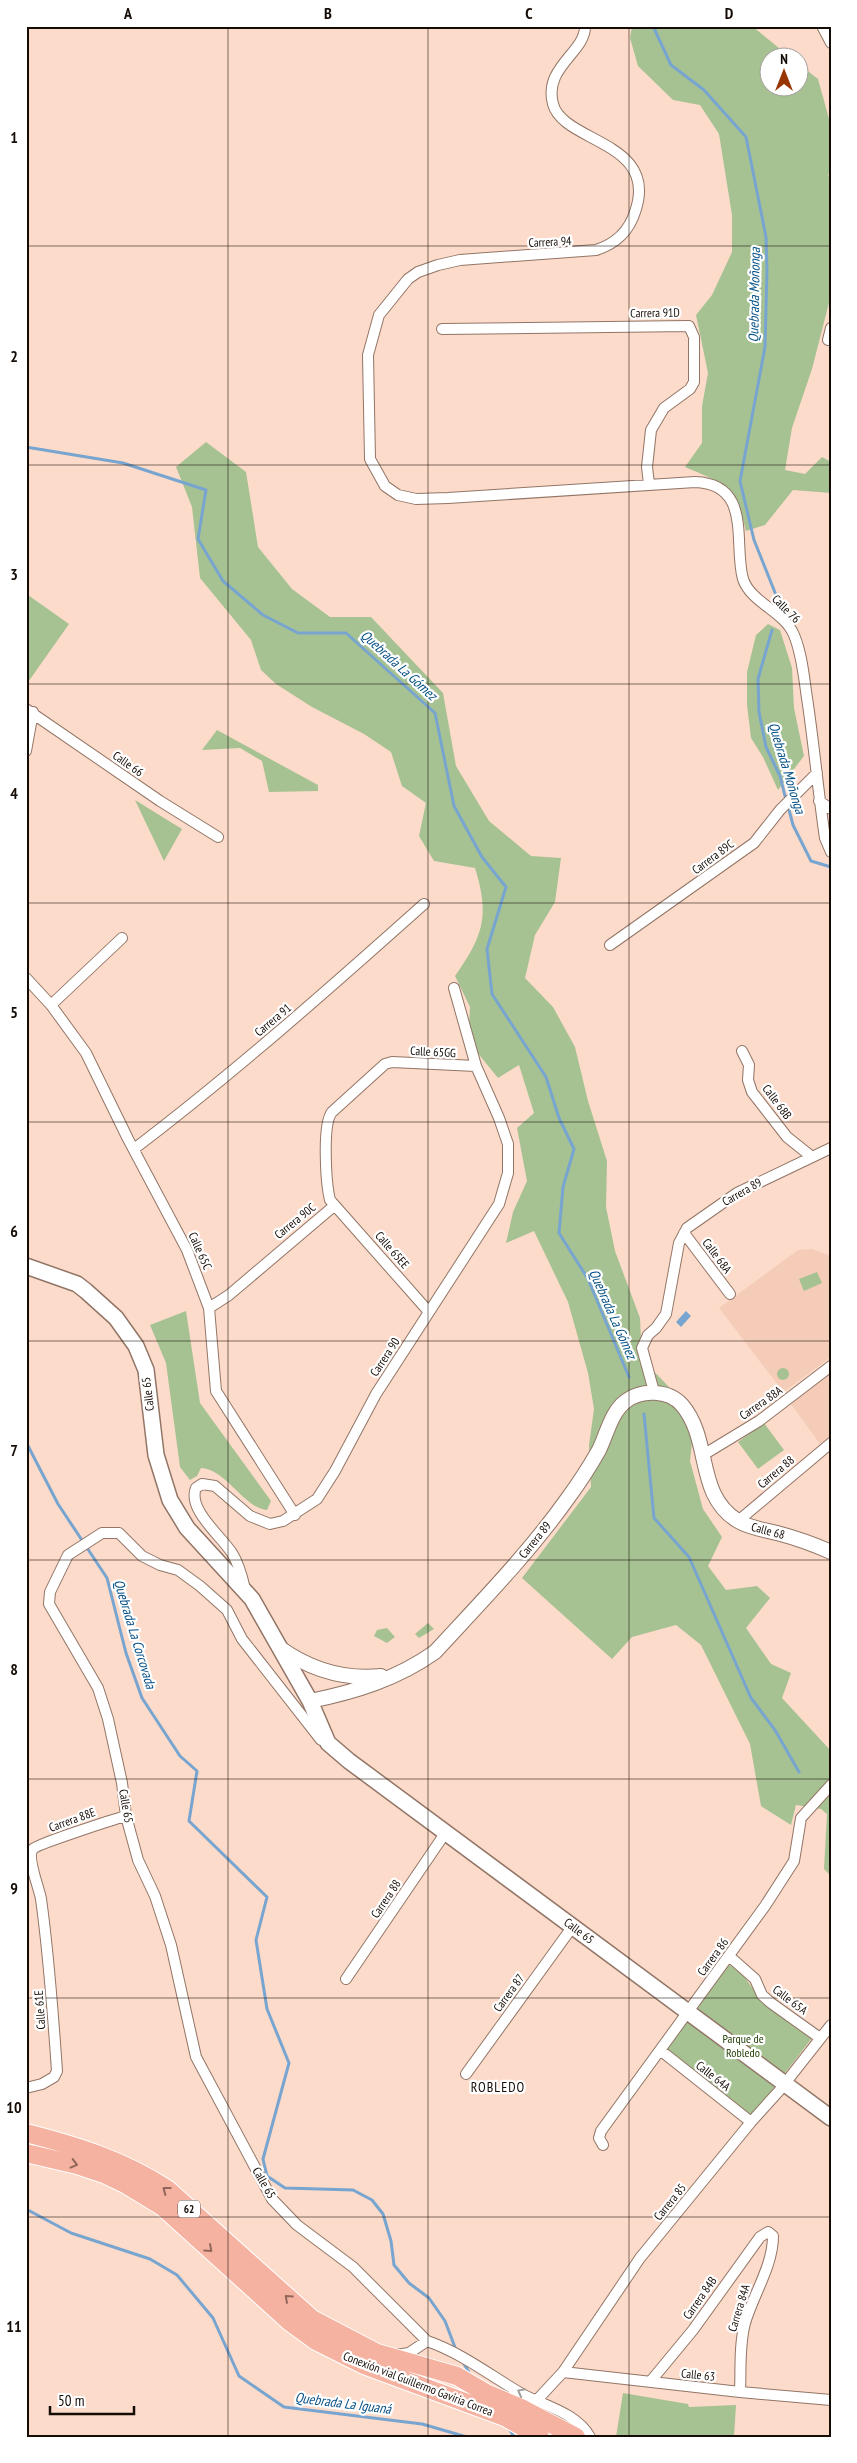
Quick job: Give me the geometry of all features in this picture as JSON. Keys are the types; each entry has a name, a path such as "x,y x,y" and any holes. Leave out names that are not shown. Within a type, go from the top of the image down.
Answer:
{"highway":[{"name":"Conexión vial Guillermo Gaviria Correa","path":"26,2133 84,2148 154,2181 167,2189 312,2319 357,2344 387,2357 457,2376 480,2400 540,2437"},
{"name":"Conexión vial Guillermo Gaviria Correa","path":"26,2152 104,2174 127,2185 163,2207 290,2322 316,2341 364,2365 480,2400 521,2408 576,2437"}],"main road":[{"name":"Calle 65","path":"26,1266 77,1284 106,1308 124,1328 141,1354 146,1370 156,1455 170,1500 187,1528 246,1590 310,1701 328,1743 349,1761 831,2118"}],"street":[{"name":"Carrera 94","path":"585,26 582,38 557,71 552,88 552,104 560,117 613,149 630,164 635,173 638,194 638,205 633,217 615,241 596,250 584,253 460,260 427,268 408,279 379,315 369,346 370,459 385,486 398,495 408,498 448,498 649,484"},
{"path":"822,26 831,43"},
{"name":"Carrera 91D","path":"442,329 689,326 694,337 694,382 690,389 664,408 651,430 647,467 649,484"},
{"path":"829,340 831,328"},
{"name":"Calle 76","path":"649,484 706,483 723,492 738,517 744,579 748,587 786,623 794,634 803,670 825,838 831,852"},
{"path":"26,751 30,711"},
{"name":"Calle 66","path":"30,711 160,801 218,837"},
{"name":"Carrera 89C","path":"610,946 754,843 780,810 817,773"},
{"path":"819,801 831,809"},
{"name":"Carrera 91","path":"134,1149 195,1102 285,1027 424,904"},
{"path":"51,1005 122,938"},
{"name":"Calle 65C","path":"26,978 51,1005 86,1053 187,1250 209,1308 216,1391 295,1515"},
{"name":"Carrera 90","path":"246,1590 239,1566 232,1552 196,1507 194,1497 196,1488 202,1484 215,1486 250,1516 264,1523 279,1523 317,1500 376,1394 495,1211 508,1173 506,1137 476,1066 454,988"},
{"name":"Calle 68B","path":"742,1051 749,1065 748,1080 752,1092 788,1137 812,1157"},
{"name":"Calle 65GG","path":"388,1063 476,1066"},
{"name":"Carrera 90C","path":"209,1308 229,1295 334,1206 327,1185 327,1122 329,1114 370,1076 388,1063"},
{"name":"Carrera 89","path":"684,1232 691,1223 737,1193 831,1148"},
{"name":"Calle 65EE","path":"334,1206 429,1312"},
{"path":"647,1394 653,1388 642,1348 648,1336 666,1314 679,1243 684,1232"},
{"name":"Calle 68A","path":"684,1232 730,1294"},
{"name":"Carrera 88A","path":"703,1456 759,1421 831,1366"},
{"name":"Carrera 89","path":"310,1701 341,1695 402,1673 435,1652 499,1584 570,1495 598,1451 617,1411 632,1397 647,1394"},
{"name":"Calle 68","path":"647,1394 662,1394 677,1400 692,1422 703,1456 710,1488 724,1511 752,1528 809,1542 831,1552"},
{"name":"Carrera 88","path":"738,1521 831,1444"},
{"name":"Calle 65","path":"328,1743 321,1740 270,1676 242,1639 227,1610 200,1586 178,1570 160,1565 142,1556 119,1533 107,1532 97,1535 72,1551 62,1563 50,1592 49,1604 100,1696 117,1756 126,1816 138,1860 155,1896 171,1945 196,2057 263,2187 287,2216 353,2267 427,2341"},
{"name":"Carrera 89","path":"280,1648 296,1660 334,1674 367,1678 402,1673"},
{"name":"Carrera 86","path":"601,2142 601,2131 766,1906 794,1860 801,1818 831,1785"},
{"name":"Carrera 88E","path":"30,1853 37,1845 66,1837 100,1822 126,1816"},
{"name":"Carrera 88","path":"346,1979 446,1832"},
{"name":"Calle 61E","path":"26,2088 42,2084 54,2077 57,2071 41,1899 36,1877 29,1860 30,1853"},
{"name":"Carrera 87","path":"466,2074 573,1926"},
{"name":"Calle 65A","path":"730,1956 755,1980 762,1995 820,2038"},
{"name":"Carrera 85","path":"537,2400 563,2372 640,2258 750,2122 786,2083 831,2025"},
{"name":"Calle 64A","path":"660,2050 750,2122"},
{"name":"Carrera 84B","path":"650,2382 693,2330 760,2238 768,2232 771,2233"},
{"name":"Carrera 84A","path":"740,2392 741,2348 745,2324 771,2254 773,2241 771,2233"},
{"path":"387,2357 409,2353 427,2341 463,2357 488,2373 566,2414 588,2432 590,2437"},
{"name":"Calle 63","path":"563,2372 831,2400"}],"shaded area":[{"path":"812,1249 831,1256 831,1357 782,1393 778,1385 719,1308 798,1250"},
{"path":"831,1372 831,1436 820,1444 791,1404"}],"green space":[{"path":"632,26 752,26 779,48 760,48 760,98 810,98 810,73 818,79 831,126 831,175 828,174 831,183 831,295 812,369 792,428 785,470 805,474 822,457 831,462 831,493 793,490 765,525 746,531 737,504 726,488 710,478 685,467 702,443 702,406 708,373 696,315 712,295 732,252 732,215 719,134 700,105 673,100 638,66 630,38"},
{"path":"206,442 246,472 258,547 292,589 330,617 371,617 443,693 456,766 489,821 531,856 561,858 555,902 535,935 525,978 553,1007 575,1047 588,1101 607,1161 606,1207 615,1251 640,1318 642,1359 695,1414 690,1461 703,1509 722,1537 708,1566 726,1590 757,1586 770,1598 746,1628 771,1664 791,1673 782,1698 831,1751 829,1775 831,1789 831,1876 824,1869 827,1814 821,1809 796,1805 791,1825 761,1806 750,1744 701,1645 676,1625 632,1637 612,1659 522,1578 591,1487 589,1445 594,1409 588,1373 568,1302 534,1231 506,1243 513,1212 527,1181 517,1128 534,1113 519,1065 498,1078 468,1041 470,1007 455,976 465,962 478,937 483,913 480,885 475,868 434,861 419,836 426,803 402,786 391,752 364,734 312,707 276,684 261,670 251,640 200,578 192,507 176,467"},
{"path":"28,595 69,624 26,685 26,597"},
{"path":"768,624 780,630 792,668 794,708 804,756 778,790 763,757 751,738 747,705 747,672 756,635"},
{"path":"217,730 318,785 318,791 269,792 262,761 240,748 202,750"},
{"path":"135,800 182,829 164,861"},
{"path":"817,1272 822,1283 804,1291 799,1279"},
{"path":"186,1311 200,1403 271,1501 267,1510 251,1503 227,1481 210,1470 201,1468 197,1476 190,1480 180,1467 166,1363 150,1325"},
{"path":"781,1368 785,1368 789,1374 785,1380 781,1380 777,1376 777,1372"},
{"path":"764,1423 784,1450 758,1469 738,1442"},
{"path":"428,1623 434,1629 419,1638 415,1634"},
{"path":"387,1628 395,1637 387,1643 374,1636 377,1630"},
{"name":"Parque de Robledo","path":"727,1963 743,1975 756,1993 812,2038 752,2116 664,2048"},
{"path":"623,2393 688,2404 689,2407 736,2405 734,2437 616,2437"}],"water":[{"path":"686,1311 691,1316 681,1327 676,1322"}],"waterway":[{"name":"Quebrada Moñonga","path":"653,26 671,65 704,90 746,137 766,237 767,270 765,347 740,481 754,540 776,595"},
{"name":"Quebrada La Gómez","path":"26,447 123,463 206,490 198,539 223,581 263,615 298,633 346,633 435,713 454,806 482,857 506,887 487,949 492,994 546,1077 559,1118 574,1149 563,1187 559,1233 588,1279 629,1377"},
{"name":"Quebrada Moñonga","path":"772,630 758,679 759,712 766,747 780,776 786,800"},
{"name":"Quebrada Moñonga","path":"788,806 793,825 811,861 831,867"},
{"name":"Quebrada La Gómez","path":"644,1414 654,1518 689,1557 751,1698 775,1730 799,1772"},
{"name":"Quebrada La Corcovada","path":"26,1442 58,1504 107,1578 126,1653 142,1698 180,1756 197,1771 189,1821 267,1897 256,1940 267,2009 289,2063 263,2159 267,2176 285,2188 353,2190 372,2200 383,2214 391,2241 394,2265 409,2283 429,2298 445,2321 456,2350"},
{"name":"Quebrada La Iguaná","path":"26,2209 71,2233 150,2259 177,2275 213,2318 239,2376 284,2407 422,2424 467,2437"},
{"name":"Quebrada La Corcovada","path":"463,2362 471,2376"},
{"name":"Quebrada La Corcovada","path":"508,2426 514,2437"}],"district":[{"name":"ROBLEDO","path":"498,2087"}]}
